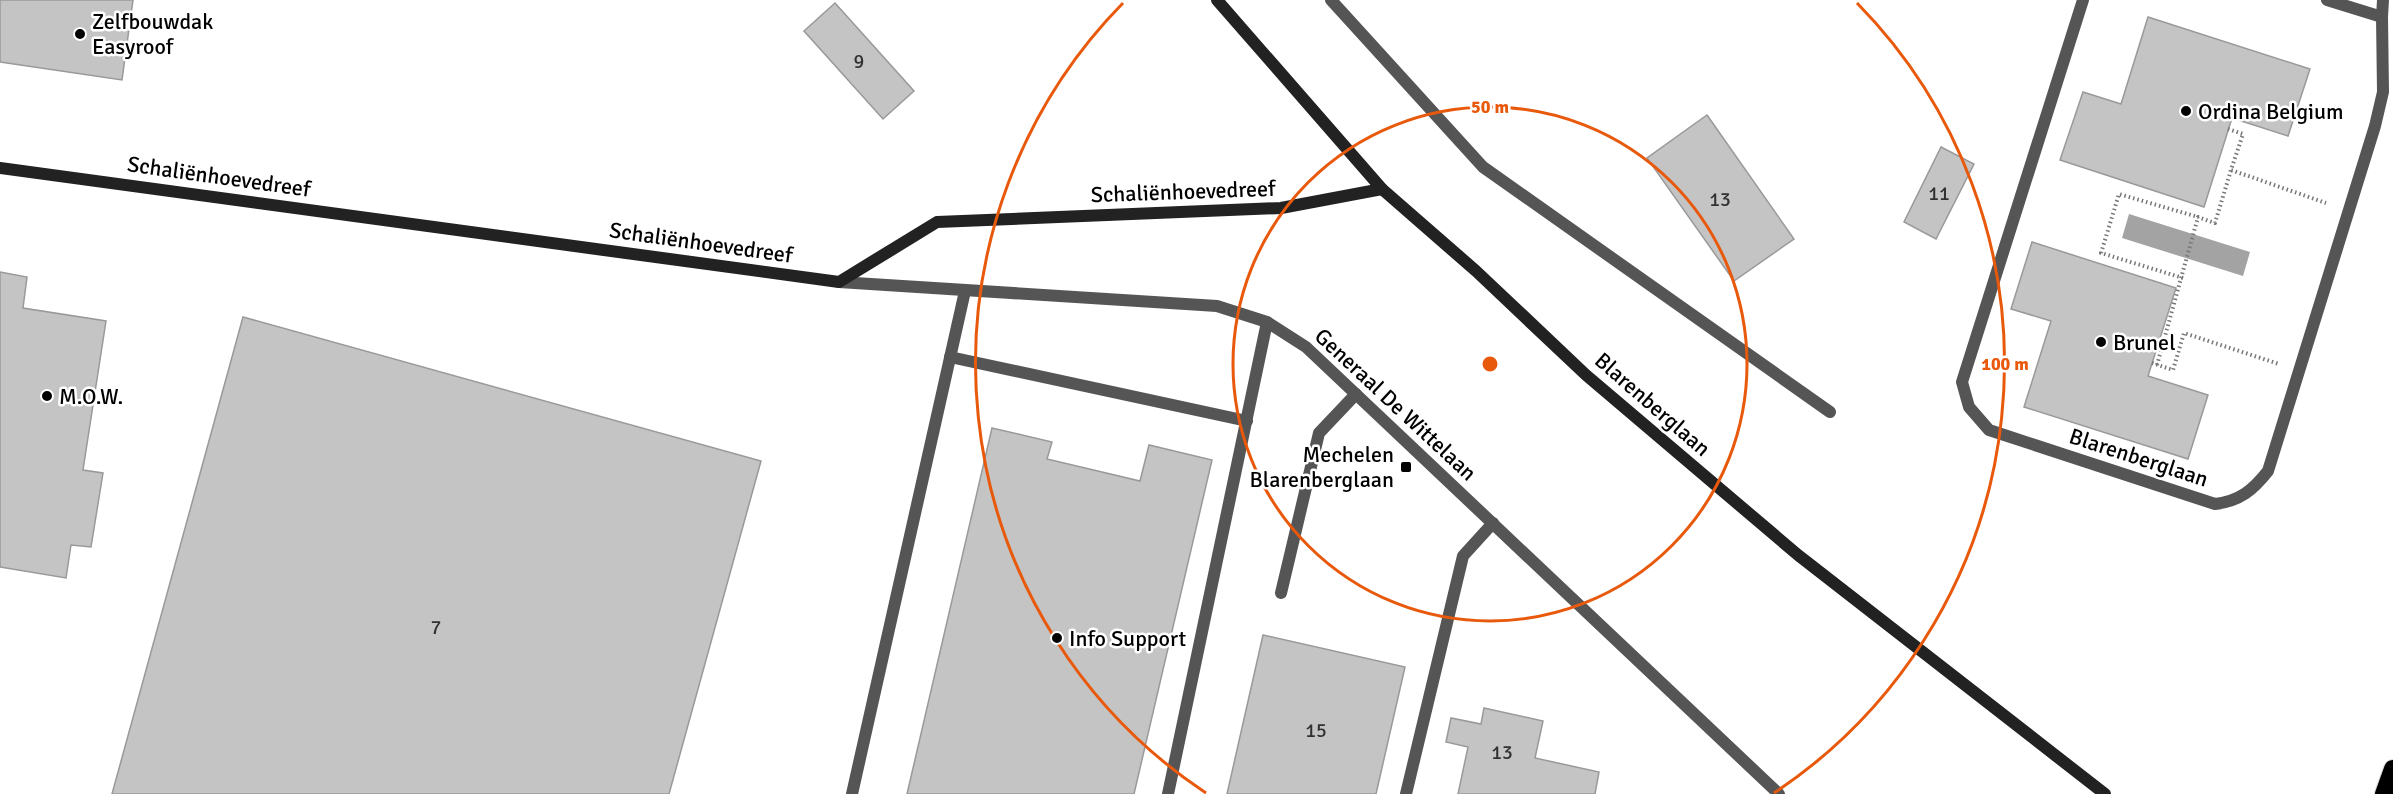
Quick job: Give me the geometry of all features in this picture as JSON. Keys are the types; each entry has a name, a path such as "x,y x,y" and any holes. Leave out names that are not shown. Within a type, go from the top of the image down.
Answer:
{"highway":[{"path":"2384,794 2393,769"}],"street":[{"name":"Blarenberglaan","path":"1217,0 1382,189 1476,270 1586,375 1798,555 2104,794"},
{"path":"1331,0 1483,167 1830,412"},
{"name":"Blarenberglaan","path":"2083,0 1962,382 1969,407 1989,430 2215,504 2234,501 2255,488 2268,471 2376,126 2383,92 2383,0"},
{"path":"2327,0 2382,17"},
{"name":"Schaliënhoevedreef","path":"0,168 838,282 937,222 1281,208 1382,189"},
{"name":"Generaal De Wittelaan","path":"838,282 1217,306 1267,322 1306,347 1779,794"},
{"path":"852,794 965,291"},
{"path":"1168,794 1267,322"},
{"path":"950,357 1246,421"},
{"path":"1281,593 1318,433 1356,394"},
{"path":"1406,794 1462,556 1493,523"}],"path":[{"path":"2183,278 2101,253 2119,194 2215,223 2243,134 2229,129"},
{"path":"2231,170 2350,211"},
{"path":"2198,218 2184,262 2183,278 2155,364 2173,370 2184,333 2299,371"}],"shaded area":[{"path":"2129,214 2250,252 2243,276 2122,238"}],"building":[{"path":"0,0 133,0 122,80 0,62"},
{"path":"835,3 914,91 883,119 804,31"},
{"name":"Ordina Belgium","path":"2148,17 2310,69 2288,136 2232,118 2204,207 2060,160 2083,92 2121,104"},
{"path":"1707,115 1794,239 1734,281 1647,158"},
{"path":"1941,147 1974,164 1936,239 1904,222"},
{"name":"Brunel","path":"2032,242 2176,288 2148,376 2208,395 2188,459 2024,407 2051,321 2011,309"},
{"name":"M.O.W.","path":"0,272 27,277 23,308 106,321 83,470 103,473 91,547 71,545 66,578 0,567"},
{"path":"243,317 761,461 669,794 112,794"},
{"name":"Info Support","path":"992,428 1052,442 1047,459 1140,481 1149,445 1212,460 1134,794 907,794"},
{"path":"1263,635 1405,667 1376,794 1227,794"},
{"path":"1484,708 1543,721 1535,758 1599,772 1595,794 1458,794 1468,747 1446,742 1451,718 1481,724"}],"place":[{"name":"Zelfbouwdak Easyroof","path":"80,34"},
{"name":"Ordina Belgium","path":"2186,111"},
{"name":"Brunel","path":"2101,342"},
{"name":"M.O.W.","path":"47,396"},
{"name":"Mechelen Blarenberglaan","path":"1406,467"},
{"name":"Info Support","path":"1057,638"}]}
